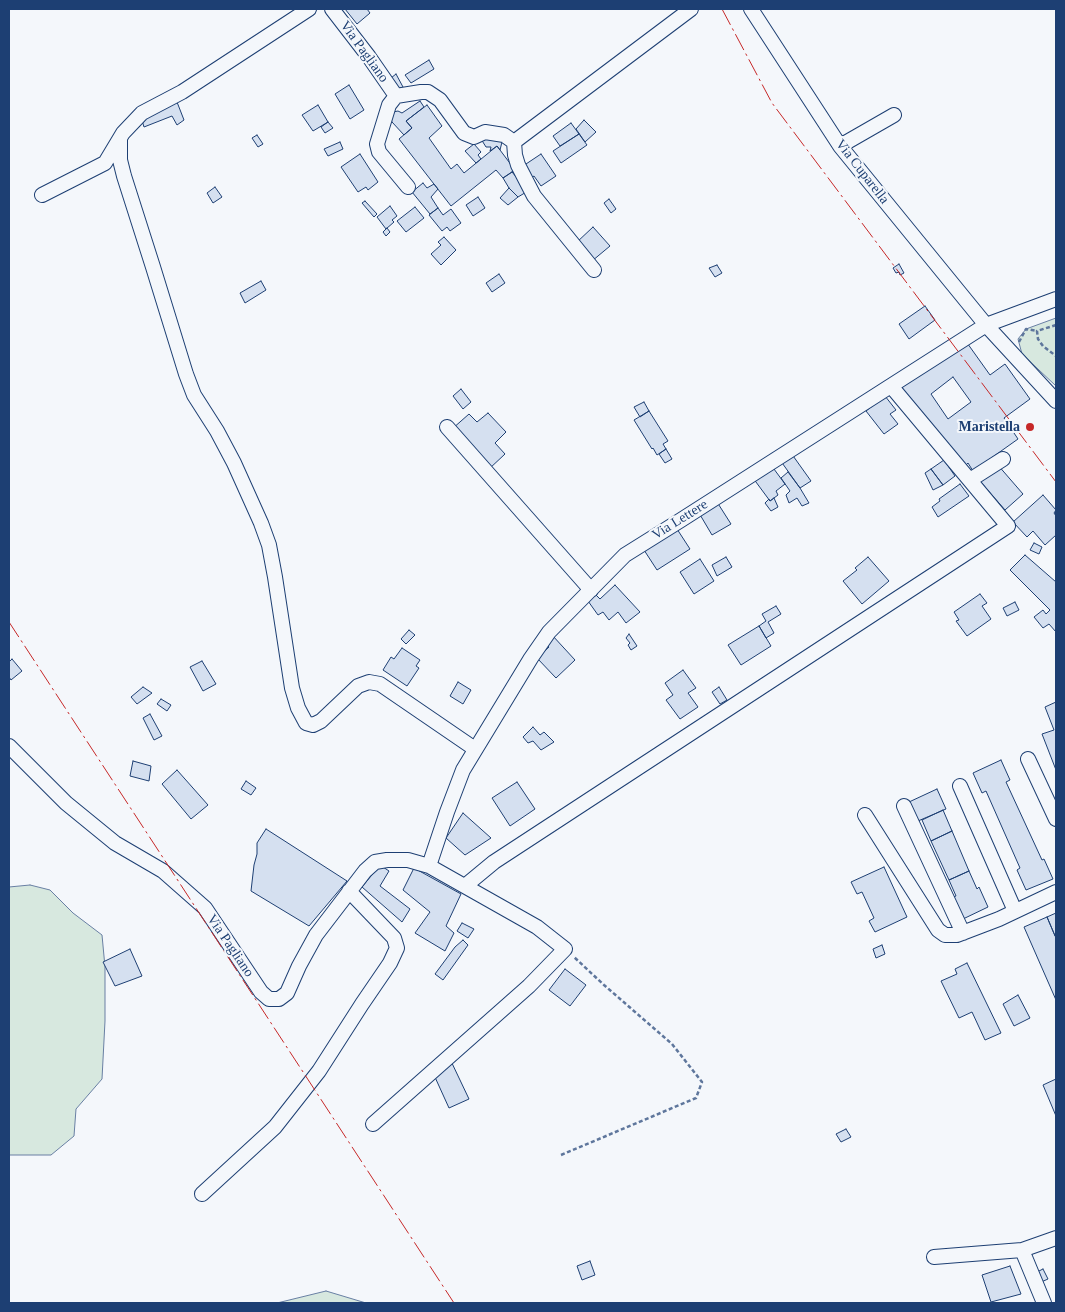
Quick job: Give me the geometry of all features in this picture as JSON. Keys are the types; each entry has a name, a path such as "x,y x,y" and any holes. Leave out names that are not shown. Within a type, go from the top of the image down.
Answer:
{"street":[{"path":"42,195 105,163 123,133 142,113 182,92 309,9"},
{"name":"Via Pagliano","path":"332,9 396,96"},
{"path":"514,142 691,9"},
{"name":"Via Cuparella","path":"750,9 840,146 986,325 1056,402"},
{"path":"408,187 379,152 377,144 389,105 396,96 428,92 440,100 464,132 474,137 485,132 504,135 514,142"},
{"path":"840,146 894,115"},
{"path":"120,139 120,160 124,176 186,374 194,395 217,431 234,464 261,523 269,546 276,577 292,688 298,708 306,723 313,725 321,721 358,686 369,682 380,684 475,749"},
{"path":"514,142 514,155 534,196 594,270"},
{"name":"Via Lettere","path":"429,866 463,770 531,658 549,632 624,554 681,520 986,325 1056,299"},
{"path":"466,886 503,856 1008,526 891,386"},
{"path":"447,427 591,590"},
{"path":"970,480 1003,459"},
{"name":"Via Pagliano","path":"9,746 66,803 115,843 163,870 205,908 261,992 269,999 279,999 287,993 316,935 375,862 408,860 429,866 537,926 565,949"},
{"path":"1028,759 1056,819"},
{"path":"960,786 1015,911"},
{"path":"904,806 960,934"},
{"path":"866,815 938,930 945,935 960,934 999,919 1056,892"},
{"path":"202,1194 275,1127 319,1071 390,963 397,948 394,938 350,892"},
{"path":"373,1124 529,986 565,949"},
{"path":"934,1257 1022,1250 1056,1238"},
{"path":"1022,1250 1044,1303"}],"path":[{"path":"1021,348 1019,343 1026,329 1038,331 1056,325"},
{"path":"1038,331 1038,339 1043,346 1056,356"},
{"path":"561,1155 696,1098 702,1082 672,1044 565,949"}],"shaded area":[{"path":"1056,318 1056,386 1022,354 1018,339 1026,329"},
{"path":"30,885 50,890 73,913 102,935 105,967 105,1021 102,1079 76,1109 74,1136 51,1155 9,1155 9,887"},
{"path":"326,1291 366,1303 277,1303"}],"building":[{"path":"345,9 367,9 370,13 357,24"},
{"path":"429,60 434,69 411,83 405,75"},
{"path":"396,74 403,87 399,89 391,78"},
{"path":"349,85 364,110 350,119 335,94"},
{"path":"420,101 424,107 406,121 412,128 404,135 390,118 393,112 398,111 402,113"},
{"path":"177,102 184,120 177,125 172,116 144,127 141,117"},
{"path":"318,105 328,122 313,131 302,115"},
{"path":"427,105 442,126 429,138 451,169 457,164 464,173 497,146 515,170 503,178 496,170 451,206 399,139 412,128 406,121"},
{"path":"584,120 596,132 585,142 576,129"},
{"path":"328,122 333,128 325,133 321,127"},
{"path":"571,123 579,134 560,146 553,136"},
{"path":"579,134 587,145 561,163 553,151"},
{"path":"257,135 263,144 258,147 252,138"},
{"path":"503,138 500,150 497,146 490,151 491,147 486,147 481,139"},
{"path":"340,142 343,149 328,156 324,149"},
{"path":"474,144 481,152 478,155 481,159 476,163 465,151"},
{"path":"360,154 378,182 368,190 366,187 358,192 341,167"},
{"path":"541,154 556,176 541,186 534,176 531,178 523,166"},
{"path":"512,172 528,191 518,197 503,178"},
{"path":"423,183 427,188 434,184 438,189 431,197 438,208 430,214 412,192"},
{"path":"215,187 222,197 213,203 207,193"},
{"path":"509,188 518,197 508,205 500,198"},
{"path":"478,197 485,208 473,216 466,205"},
{"path":"609,199 616,209 611,213 604,203"},
{"path":"365,201 377,214 374,217 362,203"},
{"path":"390,206 397,216 392,220 394,222 386,229 377,217"},
{"path":"415,207 424,218 406,232 397,221"},
{"path":"438,208 443,215 451,209 461,223 450,231 447,227 442,231 429,215"},
{"path":"593,227 610,246 592,261 576,243"},
{"path":"387,228 390,232 386,236 383,232"},
{"path":"444,237 456,250 441,265 431,254 441,245 438,242"},
{"path":"899,264 904,273 900,275 893,268"},
{"path":"717,265 722,273 715,277 709,268"},
{"path":"499,274 505,283 492,292 486,283"},
{"path":"261,281 266,290 245,303 240,293"},
{"path":"925,306 935,320 909,339 899,324"},
{"path":"965,340 990,375 1005,364 1030,399 1004,418 1018,439 973,471 968,463 964,467 897,388","holes":["953,377 971,402 948,419 931,394"]},
{"path":"461,389 471,402 463,409 453,396"},
{"path":"885,396 896,410 890,414 898,424 884,434 866,411"},
{"path":"644,402 649,411 640,417 634,407"},
{"path":"649,411 668,441 663,444 666,449 657,455 634,420"},
{"path":"488,413 506,432 495,443 505,454 489,469 452,429 469,414 477,422"},
{"path":"666,449 672,459 665,463 659,454"},
{"path":"791,453 811,481 800,488 780,460"},
{"path":"944,460 955,476 943,485 931,469"},
{"path":"997,464 1023,494 1005,510 979,480"},
{"path":"771,465 785,484 776,491 778,495 770,501 753,478"},
{"path":"931,469 943,485 933,490 925,473"},
{"path":"788,472 809,503 802,506 797,498 789,503 786,495 790,491 781,478"},
{"path":"960,484 969,496 938,517 932,507 940,501 939,499"},
{"path":"1043,495 1056,510 1054,513 1056,516 1056,535 1045,545 1033,531 1027,537 1013,522"},
{"path":"774,498 778,507 771,511 765,503 769,499 770,501"},
{"path":"717,502 731,524 712,535 699,513"},
{"path":"677,529 690,549 657,570 644,550"},
{"path":"1034,543 1042,547 1039,554 1030,550"},
{"path":"1025,555 1056,582 1056,632 1049,624 1043,628 1034,617 1043,610 1046,614 1050,610 1010,570"},
{"path":"726,557 732,567 717,576 712,565"},
{"path":"868,557 889,581 862,604 843,581 857,570 855,568"},
{"path":"700,559 714,581 694,594 680,572"},
{"path":"615,585 640,612 626,623 618,612 609,620 603,612 598,615 588,601 596,595 600,599"},
{"path":"980,594 987,603 982,606 991,619 967,636 956,621 959,620 954,612"},
{"path":"1015,602 1019,610 1007,616 1003,608"},
{"path":"776,606 781,614 768,622 774,633 766,638 759,626 766,621 762,614"},
{"path":"759,626 771,646 741,665 728,645"},
{"path":"409,630 415,635 406,644 401,639"},
{"path":"629,634 637,646 631,650 628,645 630,643 626,638"},
{"path":"552,635 575,660 556,678 537,658 549,647 545,643"},
{"path":"402,648 420,660 416,666 419,668 407,686 383,670 391,657 394,659"},
{"path":"12,659 22,671 11,680 9,677 9,662"},
{"path":"202,661 216,684 203,691 190,667"},
{"path":"683,670 696,688 688,693 698,707 680,719 666,700 673,695 665,683"},
{"path":"458,682 471,690 463,704 450,696"},
{"path":"143,687 152,693 137,704 131,697"},
{"path":"719,687 727,700 720,704 712,692"},
{"path":"161,699 171,705 167,711 157,704"},
{"path":"1056,702 1056,770 1042,734 1054,730 1045,707"},
{"path":"150,714 162,736 154,740 143,718"},
{"path":"533,727 540,735 544,732 554,742 541,750 533,741 528,743 523,737"},
{"path":"1001,760 1010,780 1006,782 1042,860 1044,859 1053,879 1026,890 1017,870 1020,868 986,791 982,793 973,773"},
{"path":"133,761 151,766 149,781 130,776"},
{"path":"177,770 208,805 191,819 162,784"},
{"path":"246,781 256,788 251,795 241,789"},
{"path":"517,782 535,809 510,826 492,798"},
{"path":"937,789 946,809 918,821 909,802"},
{"path":"943,810 952,831 931,841 922,820"},
{"path":"463,813 491,838 465,855 446,838"},
{"path":"266,829 347,881 309,926 251,891 257,843"},
{"path":"952,831 969,871 949,880 931,841"},
{"path":"380,865 389,871 380,886 410,909 402,922 362,887"},
{"path":"884,867 907,917 875,932 869,921 874,918 862,892 857,894 851,882"},
{"path":"414,868 461,894 446,926 454,933 445,951 415,933 430,912 403,890"},
{"path":"969,871 988,907 963,919 953,897 956,896 949,880"},
{"path":"1056,913 1056,935 1055,936 1047,917"},
{"path":"1047,917 1056,938 1056,1000 1024,927"},
{"path":"462,923 474,929 468,938 457,931"},
{"path":"463,940 468,945 443,980 435,974 455,947"},
{"path":"882,945 885,954 876,958 873,949"},
{"path":"130,949 142,976 115,986 103,962"},
{"path":"967,963 1001,1033 985,1040 972,1012 959,1018 941,981 957,974 955,969"},
{"path":"565,969 586,985 570,1006 549,990"},
{"path":"1018,995 1030,1018 1014,1026 1003,1004"},
{"path":"450,1059 469,1099 449,1108 434,1075"},
{"path":"1056,1079 1056,1116 1043,1085"},
{"path":"846,1129 851,1137 841,1142 836,1134"},
{"path":"590,1261 595,1275 582,1280 577,1266"},
{"path":"1010,1266 1021,1294 991,1302 982,1275"},
{"path":"1043,1269 1048,1279 1039,1283 1035,1273"}],"power":[{"path":"722,9 772,103 1056,482"},
{"path":"9,622 454,1303"}],"place":[{"name":"Maristella","path":"1030,427"}]}
